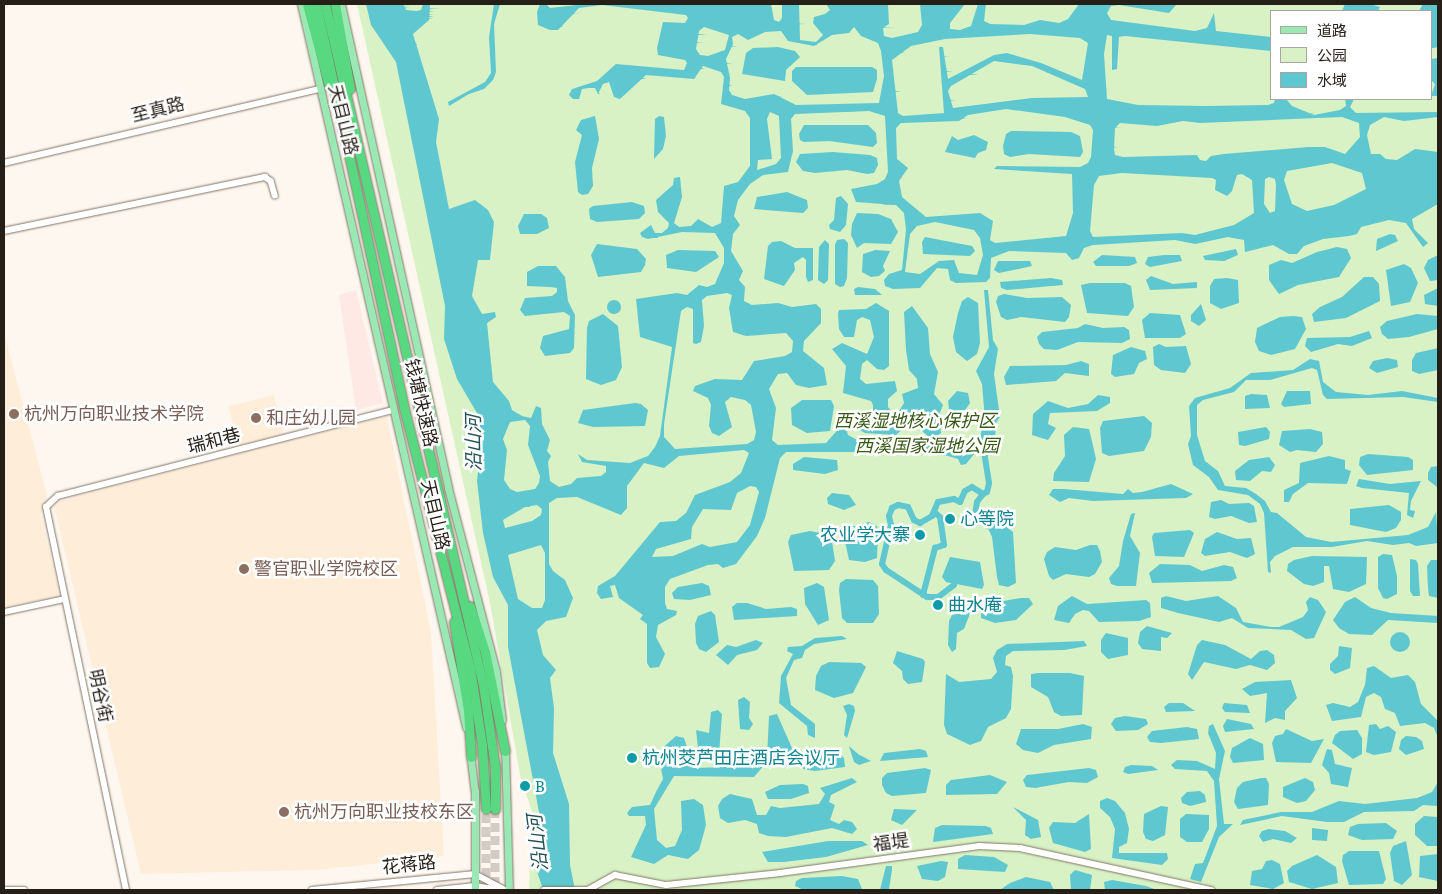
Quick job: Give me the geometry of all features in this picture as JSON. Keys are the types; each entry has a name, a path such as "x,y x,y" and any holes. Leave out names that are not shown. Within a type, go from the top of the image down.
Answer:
{"highway":[{"path":"307,4 350,160"},
{"name":"钱塘快速路","path":"316,4 404,408 470,668 491,809 495,767 487,709 455,563 325,4"},
{"path":"334,4 361,156"},
{"path":"440,551 468,710 471,757"},
{"path":"455,563 485,652 505,751"}],"main road":[{"name":"天目山路","path":"302,4 320,89 347,193 471,757 475,888"},
{"name":"天目山路","path":"341,4 448,488 496,671 505,751 507,890"}],"street":[{"name":"至真路","path":"4,163 320,89"},
{"path":"4,231 265,177 270,180 275,195"},
{"name":"瑞和巷","path":"46,507 58,496 394,410"},
{"name":"明谷街","path":"46,507 126,890"},
{"path":"4,612 64,599"},
{"name":"福堤","path":"544,890 576,888 588,890 615,875 666,885 780,873 978,846 1020,848 1211,890"},
{"path":"475,874 507,890"},
{"name":"花蒋路","path":"312,890 475,874"},
{"name":"花蒋路","path":"437,890 475,888 499,890"},
{"path":"4,890 24,890"}],"shaded area":[{"path":"356,290 383,403 356,410 339,295"},
{"name":"杭州万向职业技术学院","path":"4,333 47,495 41,514 60,596 4,607"},
{"name":"和庄幼儿园","path":"274,395 284,434 238,445 228,406"},
{"name":"警官职业学院校区","path":"387,416 431,632 444,856 316,870 141,874 54,506 62,500"}],"green space":[{"name":"西溪湿地核心保护区","path":"357,4 1438,4 1438,890 529,890 532,812 520,775 490,603"}],"water":[{"name":"沿山河","path":"366,4 403,4 406,10 417,11 421,10 423,4 430,4 429,20 413,34 439,119 436,142 449,209 475,200 488,210 494,222 490,260 478,260 472,296 482,314 495,312 496,317 487,323 493,382 509,401 512,410 522,416 531,418 536,406 541,408 542,424 550,440 547,451 551,456 548,462 550,481 559,487 571,484 577,478 601,476 606,472 606,466 582,462 578,454 587,460 630,463 648,456 655,447 660,436 672,347 640,337 636,299 677,293 687,295 699,285 707,287 715,284 724,263 724,248 715,233 682,232 648,239 642,237 640,233 651,225 655,233 662,233 668,228 669,223 658,212 656,200 673,185 674,178 680,177 682,197 674,223 679,227 691,226 698,219 712,227 721,223 724,186 738,182 750,166 750,118 745,111 721,104 724,77 721,72 703,66 694,79 646,75 620,99 614,97 609,82 603,84 598,94 595,88 582,89 579,99 573,99 569,95 572,89 597,81 616,64 684,70 687,63 685,60 658,55 657,48 663,22 685,23 688,18 686,15 602,5 579,8 558,30 550,30 538,25 537,12 540,4 546,4 550,8 586,4 771,4 774,20 779,22 782,18 782,4 799,4 800,40 816,42 823,35 813,23 814,17 825,14 830,10 826,4 888,4 889,24 883,28 884,36 892,38 918,32 922,25 920,4 965,4 950,23 950,29 960,30 971,26 978,4 986,4 984,21 990,24 1024,25 1040,20 1059,23 1068,19 1079,4 1177,4 1169,13 1119,5 1111,6 1107,13 1111,20 1195,31 1207,28 1214,13 1216,31 1270,37 1270,51 1125,36 1119,37 1117,69 1112,70 1112,36 1107,35 1104,54 1107,99 1138,105 1205,106 1268,105 1274,103 1275,100 1287,100 1292,106 1314,115 1340,110 1346,106 1345,100 1354,100 1350,107 1356,113 1438,112 1438,117 1404,121 1384,117 1370,125 1367,135 1371,154 1380,154 1386,159 1397,160 1415,149 1438,152 1438,204 1412,219 1414,229 1428,243 1423,247 1406,223 1389,220 1361,227 1357,234 1323,239 1304,246 1297,254 1289,254 1273,245 1245,252 1244,240 1228,237 1195,244 1175,240 1093,245 1084,248 1079,258 1072,260 1066,253 1009,251 991,258 990,278 986,282 956,283 950,280 948,269 937,268 920,288 893,289 885,286 884,280 889,274 902,270 906,230 904,213 896,205 856,202 851,189 877,184 885,179 888,172 885,116 869,111 795,114 791,119 793,151 788,172 763,175 750,184 738,200 734,216 740,225 733,234 731,251 743,271 739,280 745,287 744,301 752,305 778,303 792,307 816,304 821,309 821,323 804,341 803,351 824,368 827,385 809,388 796,385 787,373 778,374 769,389 776,408 772,440 778,445 826,443 841,426 846,428 848,435 861,442 913,442 967,446 978,443 985,419 982,384 976,371 989,347 984,290 988,290 993,340 998,349 994,374 1000,417 996,423 995,439 991,447 975,453 966,464 961,465 958,459 948,456 892,452 786,452 780,458 765,518 757,536 736,564 723,568 718,564 708,565 670,579 665,587 667,609 677,611 676,615 658,625 656,637 665,654 659,667 650,668 647,663 647,624 640,619 643,615 619,598 615,585 610,586 613,597 601,599 597,593 598,586 615,576 660,522 676,521 686,513 695,495 730,482 741,473 749,453 744,450 679,456 664,468 644,463 627,486 627,508 621,515 577,497 557,498 549,503 549,564 553,571 565,580 573,598 566,617 546,621 537,630 543,655 556,670 550,678 554,708 553,753 569,804 570,865 575,890 543,890 537,871 542,828 508,647 508,605 493,577 483,533 477,481 479,463 471,450 481,420 457,379 444,339 445,306 396,62 371,25","holes":["704,27 729,35 725,50 708,56 700,55 696,49 699,31","854,27 861,36 878,43 881,51 884,76 879,103 796,105 774,94 745,99 732,95 729,90 730,78 726,59 733,44 732,37 738,34 748,40 765,32 781,31 788,41 814,46 832,35 849,33","1030,34 1080,38 1088,43 1082,80 1041,63 1007,53 994,55 948,79 943,47 939,47 944,113 903,116 898,113 892,60 911,46 945,39","994,61 1032,66 1085,89 1088,97 1032,98 953,108 948,91 951,86","1006,109 1065,117 1090,125 1093,130 1091,157 1088,163 1080,167 997,166 994,169 1072,174 1073,213 1066,236 995,243 990,240 993,221 980,213 926,217 902,197 899,181 908,168 897,159 896,128 901,123 959,121 968,115","770,112 779,116 781,158 776,164 757,170 758,160 772,159 767,119","1342,117 1359,123 1360,137 1345,154 1325,147 1308,147 1224,154 1211,156 1206,161 1200,160 1197,155 1123,157 1115,155 1115,128 1120,123 1157,126 1183,121 1200,123","1332,163 1362,173 1366,189 1334,205 1307,211 1292,204 1284,180 1287,171","1122,173 1212,178 1216,180 1215,190 1227,196 1232,191 1237,175 1242,174 1252,180 1254,213 1234,225 1195,235 1182,233 1093,237 1090,231 1094,185 1099,176","1269,177 1275,179 1275,211 1270,213 1264,204 1265,179","935,222 974,230 980,238 983,255 977,275 959,273 954,260 939,261 920,274 905,272 910,234 917,226","727,293 732,295 729,308 733,332 746,336 786,333 793,341 792,352 785,356 754,361 742,380 715,379 695,386 693,391 708,398 711,405 709,426 712,433 719,436 732,427 725,402 731,397 745,400 751,405 756,432 754,440 747,444 675,449 664,437 664,424 681,311 687,307 693,309 693,343 701,342 704,326 702,300 707,296","525,420 530,426 528,445 540,476 539,483 535,489 517,492 510,489 504,480 507,450 503,439 510,422","750,486 756,487 759,492 750,525 737,542 710,547 702,544 673,556 652,557 656,549 691,539 692,527 703,509 731,510 737,493","537,505 542,509 541,515 532,521 505,528 503,520 525,507","541,545 545,553 545,600 542,608 532,608 518,599 508,555"]},
{"path":"494,4 500,4 494,24 496,72 493,80 484,89 469,94 449,106 448,102 485,82 491,73 489,37"},
{"path":"1345,4 1370,4 1380,7 1378,10 1342,10"},
{"path":"1423,4 1438,4 1438,47 1432,48 1432,10 1420,10"},
{"path":"778,47 795,51 800,57 786,70 785,81 742,74 746,53 753,48"},
{"path":"1438,58 1438,96 1432,96 1435,84 1432,81 1432,59"},
{"path":"796,67 872,67 877,70 877,79 873,92 807,95 792,81 792,71"},
{"path":"595,116 599,139 592,168 593,186 588,194 582,195 578,192 575,162 582,135 576,130 581,120"},
{"path":"659,116 664,117 666,136 663,149 654,159 655,119"},
{"path":"804,125 868,125 876,133 877,143 873,147 829,141 804,142 800,140 799,134"},
{"path":"1011,131 1071,132 1080,136 1083,152 1080,157 1029,154 1010,157 1004,154 1003,146 1006,134"},
{"path":"974,135 988,142 986,150 978,153 975,158 945,152 952,136 958,140"},
{"path":"833,152 870,155 877,158 878,165 874,173 867,174 847,170 815,173 803,171 796,162 800,154"},
{"path":"787,192 807,200 808,208 803,213 754,209 757,197"},
{"path":"841,196 848,204 846,225 840,232 830,229 829,225 834,220 836,198"},
{"path":"632,202 644,206 645,213 639,219 597,222 590,219 589,209 593,206"},
{"path":"857,213 878,214 891,219 898,232 891,244 864,243 857,248 851,235 852,224"},
{"path":"524,214 541,214 547,218 549,228 537,234 520,234 518,226"},
{"path":"1390,234 1395,235 1398,241 1376,251 1377,239"},
{"path":"925,237 972,246 975,251 970,256 923,254 922,242"},
{"path":"844,239 848,243 847,278 844,286 840,287 835,284 835,245 837,240"},
{"path":"825,240 829,244 828,280 824,284 818,280 819,247"},
{"path":"781,241 795,248 813,248 813,280 808,282 806,277 806,260 803,257 794,263 795,270 784,286 764,279 768,246 772,242"},
{"path":"597,244 637,249 646,259 645,265 641,272 598,277 591,255"},
{"path":"1337,247 1347,249 1351,258 1339,277 1298,285 1279,294 1269,280 1269,265 1281,260 1292,263 1317,252"},
{"path":"1236,249 1238,255 1224,261 1205,260 1203,256"},
{"path":"678,250 715,251 719,257 696,272 667,268 666,255"},
{"path":"875,250 890,251 883,266 885,271 879,276 871,277 862,272 863,254"},
{"path":"1102,255 1135,257 1137,263 1129,266 1096,266 1093,262"},
{"path":"1180,255 1182,261 1150,267 1145,264 1148,257"},
{"path":"1438,255 1438,280 1430,281 1424,268 1428,260"},
{"path":"998,261 1030,261 1032,266 999,273 994,270"},
{"path":"1404,264 1411,268 1418,283 1410,302 1391,306 1386,270"},
{"path":"538,266 556,266 565,277 568,301 575,315 574,348 570,353 545,356 540,348 543,336 569,329 570,316 564,312 525,316 520,310 525,298 552,296 557,292 557,288 527,286 527,272"},
{"path":"1151,276 1173,284 1197,282 1197,288 1150,290 1146,280"},
{"path":"1364,277 1373,277 1379,284 1380,301 1346,318 1314,322 1312,314 1320,307 1342,297"},
{"path":"1051,278 1062,280 1063,285 1007,290 1001,288 1000,282"},
{"path":"1227,278 1238,280 1239,303 1221,309 1210,303 1210,286 1214,279"},
{"path":"1090,283 1125,283 1131,286 1134,307 1128,316 1087,313 1081,285"},
{"path":"858,287 875,289 882,295 855,295 854,289"},
{"path":"1438,288 1438,306 1425,304 1424,295"},
{"path":"1004,294 1027,298 1062,297 1071,305 1069,317 1065,322 1021,317 1007,320 1001,317 996,302 998,296"},
{"path":"968,297 978,303 980,343 977,354 967,361 956,352 953,337 962,301"},
{"path":"611,300 617,300 621,307 617,314 611,314 607,310 607,304"},
{"path":"876,303 889,311 889,366 884,370 877,369 867,360 862,364 860,379 866,384 895,381 897,391 888,399 888,407 892,412 899,411 904,403 902,394 918,388 917,379 909,370 906,350 904,312 912,306 928,328 930,354 938,372 934,394 943,405 939,415 941,433 936,437 928,436 914,425 905,427 896,435 865,433 860,430 861,426 873,413 871,401 843,393 846,366 832,349 842,343 867,354 874,337 870,320 862,317 857,320 854,337 844,337 839,329 839,310 866,309"},
{"path":"1201,304 1206,320 1199,326 1191,321 1191,315"},
{"path":"1150,313 1180,315 1186,334 1180,338 1145,338 1142,320"},
{"path":"603,314 618,326 622,367 616,380 601,385 586,379 587,328 589,321"},
{"path":"1417,314 1438,316 1438,329 1409,337 1388,339 1382,334 1380,327 1387,321"},
{"path":"1280,317 1302,317 1306,329 1295,349 1271,355 1259,351 1255,342 1257,328"},
{"path":"1085,324 1103,328 1124,327 1129,330 1130,339 1122,343 1078,342 1057,350 1044,349 1039,344 1037,337 1042,332 1078,328"},
{"path":"1369,331 1372,338 1352,346 1338,344 1311,352 1305,346 1307,338 1350,337"},
{"path":"1159,344 1166,347 1186,346 1191,364 1185,373 1161,370 1154,365 1153,347"},
{"path":"1131,347 1145,351 1147,359 1139,363 1134,374 1115,377 1111,374 1113,355"},
{"path":"1438,348 1438,370 1419,374 1412,371 1412,360 1416,353"},
{"path":"1387,358 1397,360 1398,367 1377,373 1369,368 1373,361"},
{"path":"1310,359 1319,361 1323,382 1336,392 1368,395 1402,391 1438,398 1438,402 1403,397 1327,399 1323,395 1317,370 1312,368 1270,380 1246,380 1234,392 1203,400 1197,405 1197,435 1205,461 1218,471 1225,486 1246,488 1256,494 1265,501 1271,512 1277,513 1306,537 1331,542 1408,535 1428,527 1436,512 1438,543 1416,546 1409,543 1393,545 1367,541 1332,547 1293,547 1275,556 1270,562 1271,573 1268,572 1264,513 1260,504 1248,495 1218,490 1209,477 1193,465 1188,444 1191,436 1189,406 1195,398 1230,388 1251,373 1293,370"},
{"path":"1081,361 1089,364 1089,376 1065,373 1056,381 1006,385 1004,377 1010,366 1066,365"},
{"path":"957,391 968,393 970,403 964,412 970,424 966,431 950,418 948,401"},
{"path":"1287,391 1310,391 1311,404 1284,407 1281,404"},
{"path":"1251,394 1267,395 1270,408 1245,409 1245,396"},
{"path":"1098,395 1110,397 1110,403 1097,411 1050,413 1048,424 1056,428 1048,440 1032,435 1033,414 1048,401 1068,408 1088,404"},
{"path":"802,400 831,400 834,406 830,431 807,433 792,425 791,408"},
{"path":"635,403 641,404 648,410 645,426 593,427 578,423 583,410"},
{"path":"1144,416 1152,423 1151,437 1144,451 1109,456 1102,453 1100,428 1103,421"},
{"path":"1073,427 1089,429 1096,459 1089,482 1053,481 1054,473 1065,456 1064,435"},
{"path":"1266,427 1270,432 1269,439 1245,446 1239,445 1238,432"},
{"path":"1310,429 1322,432 1323,444 1316,452 1297,450 1290,452 1279,445 1282,431"},
{"path":"1368,454 1408,457 1413,460 1413,470 1367,475 1359,465 1360,457"},
{"path":"1329,456 1345,460 1345,469 1351,471 1347,484 1308,483 1293,494 1289,502 1284,502 1284,490 1299,483 1300,463"},
{"path":"804,457 837,460 838,470 825,474 793,470 793,464"},
{"path":"1269,457 1275,465 1271,472 1262,471 1250,481 1236,480 1235,471 1249,460"},
{"path":"1438,466 1437,487 1428,480 1428,473 1431,467"},
{"path":"1359,479 1390,484 1421,481 1411,501 1410,510 1415,511 1413,518 1407,515 1409,493 1362,488 1356,486"},
{"path":"1171,484 1193,494 1186,498 1093,501 1069,498 1060,502 1049,495 1053,489 1123,494 1128,489 1133,493 1142,492"},
{"path":"832,493 849,495 856,505 844,510 828,504 827,498"},
{"path":"1221,500 1229,504 1249,503 1254,506 1257,522 1249,523 1231,516 1215,519 1209,517 1211,502"},
{"path":"1389,505 1401,512 1401,520 1396,528 1386,532 1350,525 1350,509"},
{"path":"1135,513 1130,536 1140,553 1136,586 1117,586 1111,584 1109,578 1119,566 1123,541 1131,514"},
{"path":"992,520 999,521 1013,532 1016,583 1008,587 999,585 997,577 992,537 987,526"},
{"path":"869,522 877,526 877,558 865,562 849,560 844,537 847,528"},
{"path":"1190,530 1194,533 1184,557 1155,556 1152,537 1154,533"},
{"path":"810,531 831,535 835,561 829,570 794,571 788,542 791,535"},
{"path":"1217,532 1237,539 1251,538 1255,554 1247,558 1230,552 1205,556 1201,553 1205,539"},
{"path":"1090,545 1097,545 1102,562 1095,574 1089,577 1066,574 1053,580 1049,576 1044,559 1047,552 1055,547 1076,550"},
{"path":"1383,554 1392,555 1397,576 1397,594 1387,599 1383,598 1378,588 1378,557"},
{"path":"1312,556 1367,557 1366,584 1349,592 1333,589 1329,566 1324,566 1324,582 1313,586 1304,584 1287,571 1288,564 1294,560"},
{"path":"950,557 980,562 984,585 982,589 946,582 942,577"},
{"path":"1410,559 1416,560 1418,564 1420,596 1413,596 1410,591"},
{"path":"1431,560 1438,560 1438,598 1429,596 1427,566"},
{"path":"1160,564 1190,565 1202,571 1224,565 1233,567 1237,578 1231,581 1152,583 1149,573"},
{"path":"846,579 873,580 878,586 879,614 873,623 847,623 842,618 839,590 840,583"},
{"path":"702,583 709,586 711,595 690,600 674,599 672,593 678,587"},
{"path":"817,583 824,587 829,620 818,625 805,604 804,588"},
{"path":"1072,596 1087,604 1146,600 1150,603 1151,617 1139,621 1099,622 1089,611 1083,610 1075,614 1069,623 1054,620 1058,606"},
{"path":"1166,596 1186,601 1218,596 1236,608 1243,622 1271,627 1279,627 1303,617 1308,610 1306,602 1310,597 1318,600 1326,612 1314,638 1306,639 1291,630 1248,628 1232,618 1219,622 1161,608 1161,598"},
{"path":"1355,597 1371,608 1391,613 1438,616 1438,623 1388,620 1372,635 1349,634 1339,628 1333,620 1345,602"},
{"path":"1029,598 1033,604 1016,620 995,623 981,618 981,609 985,604"},
{"path":"737,603 747,603 766,609 791,607 797,609 797,616 734,620 732,607"},
{"path":"961,606 970,610 969,616 964,629 957,633 956,649 952,652 948,645 949,621 952,615 960,613"},
{"path":"711,611 715,615 719,642 706,652 699,649 696,643 695,624 698,616"},
{"path":"1147,626 1172,633 1167,638 1161,637 1161,651 1142,649 1138,643 1140,632"},
{"path":"1396,632 1404,632 1410,638 1410,646 1404,652 1396,652 1390,646 1390,638"},
{"path":"1106,633 1128,638 1128,655 1108,659 1101,652 1101,640"},
{"path":"842,636 847,639 814,644 805,650 802,658 794,660 786,678 791,705 815,724 815,738 808,735 807,726 779,703 781,676 793,654 787,651 788,647 802,646 815,638"},
{"path":"756,640 763,643 757,650 737,655 728,665 716,655 727,645 736,647"},
{"path":"1202,640 1225,645 1251,659 1260,651 1267,650 1274,655 1275,663 1267,670 1250,665 1236,669 1204,662 1192,680 1188,674 1197,645"},
{"path":"1084,641 1087,646 1064,650 1013,651 1006,656 1005,665 1011,667 1013,676 1011,709 1006,718 988,727 981,741 970,745 947,734 944,725 946,674 959,682 991,679 997,672 993,658 997,650 1007,644"},
{"path":"1339,646 1352,648 1350,668 1335,674 1330,670 1330,664 1338,656"},
{"path":"897,651 923,659 925,662 922,682 908,684 903,679 902,671 893,663"},
{"path":"829,662 861,663 866,667 853,693 834,698 815,690 816,676 821,666"},
{"path":"1374,666 1391,678 1408,675 1415,682 1421,704 1438,721 1438,738 1434,728 1425,723 1400,726 1395,713 1385,709 1381,697 1374,693 1366,697 1361,717 1332,721 1326,705 1333,703 1350,707 1358,702 1365,685 1367,668"},
{"path":"1070,673 1084,676 1082,715 1061,716 1054,712 1048,697 1031,687 1031,674"},
{"path":"1291,680 1297,698 1285,711 1285,720 1275,718 1265,723 1267,693 1250,696 1242,689 1255,682"},
{"path":"744,697 750,702 749,718 753,724 749,730 740,729 738,700"},
{"path":"1169,703 1183,703 1195,711 1166,712 1164,707"},
{"path":"1224,703 1247,705 1250,713 1225,712 1222,708"},
{"path":"849,704 854,706 855,711 847,738 844,735 847,715 843,706"},
{"path":"718,710 722,714 719,754 699,757 696,730 709,733 711,712"},
{"path":"777,714 792,748 793,758 786,767 765,764 754,777 674,776 654,809 657,840 666,848 675,846 682,830 681,801 694,799 703,805 706,825 699,850 688,859 668,855 654,864 631,857 646,825 645,816 629,816 627,813 632,807 650,805 663,779 658,752 676,736 684,738 694,768 727,767 739,753 756,756 761,760 767,757 769,716"},
{"path":"1125,716 1146,719 1148,724 1138,730 1116,731 1111,724 1115,718"},
{"path":"1227,719 1251,724 1254,729 1225,732 1223,726"},
{"path":"1083,724 1092,727 1091,739 1054,745 1038,753 1023,750 1016,744 1021,729 1058,729"},
{"path":"1213,724 1225,751 1219,779 1224,824 1233,824 1219,837 1201,882 1190,879 1195,864 1203,863 1217,826 1214,781 1207,771 1175,769 1171,765 1177,760 1197,761 1215,769 1216,753 1208,733 1209,726"},
{"path":"1376,724 1380,729 1388,726 1396,732 1391,752 1374,755 1366,752 1369,725"},
{"path":"1187,727 1197,729 1199,739 1161,743 1150,742 1147,737 1152,731"},
{"path":"1286,729 1312,741 1324,739 1311,763 1276,762 1272,743 1275,736 1283,734"},
{"path":"1357,730 1362,738 1362,754 1353,759 1332,743 1335,735 1340,731"},
{"path":"1406,736 1416,737 1422,741 1424,749 1406,755 1399,749 1401,740"},
{"path":"1250,738 1263,744 1264,760 1233,763 1230,757 1232,748"},
{"path":"849,746 858,754 871,761 859,765 854,762"},
{"path":"812,749 835,750 844,758 845,767 815,771 803,769 804,752"},
{"path":"920,749 926,751 928,757 880,761 884,753"},
{"path":"1327,749 1332,750 1335,764 1352,768 1348,787 1331,784 1329,773 1322,765"},
{"path":"1131,765 1152,766 1158,770 1128,774 1123,772 1125,767"},
{"path":"925,768 931,770 926,793 892,796 886,793 882,785 882,778 887,773"},
{"path":"1089,768 1096,770 1098,777 1087,783 1069,782 1035,788 1026,787 1023,780 1027,775"},
{"path":"990,775 1007,782 997,794 946,795 946,785 951,780"},
{"path":"852,778 857,782 831,795 829,802 835,805 830,820 839,824 844,820 852,822 857,829 852,834 832,828 786,837 768,836 759,833 757,824 745,820 728,823 720,818 718,806 722,799 730,794 752,799 757,815 766,815 771,806 780,808 819,804 825,794 820,788"},
{"path":"1266,778 1269,784 1268,805 1238,809 1234,802 1237,788 1243,782"},
{"path":"1305,778 1313,782 1315,790 1306,801 1297,803 1283,797 1283,787"},
{"path":"1438,782 1438,806 1423,805 1414,811 1364,812 1344,822 1327,822 1282,816 1240,825 1243,820 1281,812 1312,812 1339,801 1365,804 1417,798 1432,792"},
{"path":"803,784 808,786 809,793 791,799 768,799 765,792 780,785"},
{"path":"1200,791 1205,795 1206,802 1190,806 1182,803 1181,798 1187,792"},
{"path":"1107,798 1115,801 1125,813 1129,829 1127,843 1119,847 1119,853 1167,853 1168,859 1162,865 1112,858 1115,829 1110,817 1100,808 1100,801"},
{"path":"1161,806 1168,807 1165,835 1153,841 1146,839 1143,832 1144,814"},
{"path":"1013,807 1038,820 1041,837 1031,839 1025,835 1026,820"},
{"path":"894,809 917,810 902,825 891,820"},
{"path":"1089,814 1091,849 1085,852 1053,843 1049,828 1053,822 1075,823"},
{"path":"1186,814 1209,815 1209,829 1202,842 1187,842 1180,837 1180,819"},
{"path":"1424,816 1438,817 1438,846 1427,846 1415,835 1415,824"},
{"path":"1386,823 1397,831 1393,839 1362,840 1348,835 1350,827 1358,824"},
{"path":"942,825 986,826 991,828 993,834 933,842 935,828"},
{"path":"1312,828 1328,830 1327,841 1312,840"},
{"path":"1269,829 1285,831 1297,838 1291,843 1273,839 1263,842 1259,836 1262,831"},
{"path":"828,841 862,841 868,845 826,857 784,862 768,862 762,852"},
{"path":"1406,841 1412,875 1402,885 1394,881 1390,853 1393,846"},
{"path":"1349,851 1379,851 1386,879 1383,884 1349,885 1342,861 1343,855"},
{"path":"1438,854 1438,881 1419,877 1420,856"},
{"path":"965,855 994,857 1008,865 1005,872 958,869 958,859"},
{"path":"1317,855 1336,867 1338,883 1312,889 1289,882 1287,871 1292,866"},
{"path":"1272,860 1280,864 1284,883 1273,889 1250,885 1252,871 1262,869 1266,861"},
{"path":"941,861 948,862 945,877 938,881 922,879 917,866"},
{"path":"886,866 892,866 889,889 880,890"},
{"path":"1075,870 1092,875 1090,890 1071,890 1070,875"},
{"path":"842,876 858,879 862,889 804,890 795,886 796,881 802,878"},
{"path":"1026,877 1050,882 1054,890 1000,890 1010,883"},
{"path":"1112,880 1146,886 1157,890 1105,890 1104,882"}],"waterway":[{"path":"954,585 938,597 927,597 886,570 882,564 891,525 889,516 892,508 898,505 908,507 914,520 920,523 932,516 938,502 954,499 960,502 965,491 972,487 983,494 987,492 989,483 984,451"},
{"path":"983,494 977,502 975,514 987,526"},
{"path":"923,595 935,548 944,545 940,517 934,512"}],"tunnel":[{"path":"486,809 486,890"},
{"path":"495,809 495,890"}],"place":[{"name":"杭州万向职业技术学院","path":"14,414"},
{"name":"和庄幼儿园","path":"256,418"},
{"name":"心等院","path":"950,519"},
{"name":"农业学大寨","path":"920,535"},
{"name":"警官职业学院校区","path":"244,569"},
{"name":"曲水庵","path":"938,605"},
{"name":"杭州茭芦田庄酒店会议厅","path":"632,758"},
{"name":"B","path":"525,786"},
{"name":"杭州万向职业技校东区","path":"284,812"}],"park label":[{"name":"西溪国家湿地公园","path":"927,446"}]}
